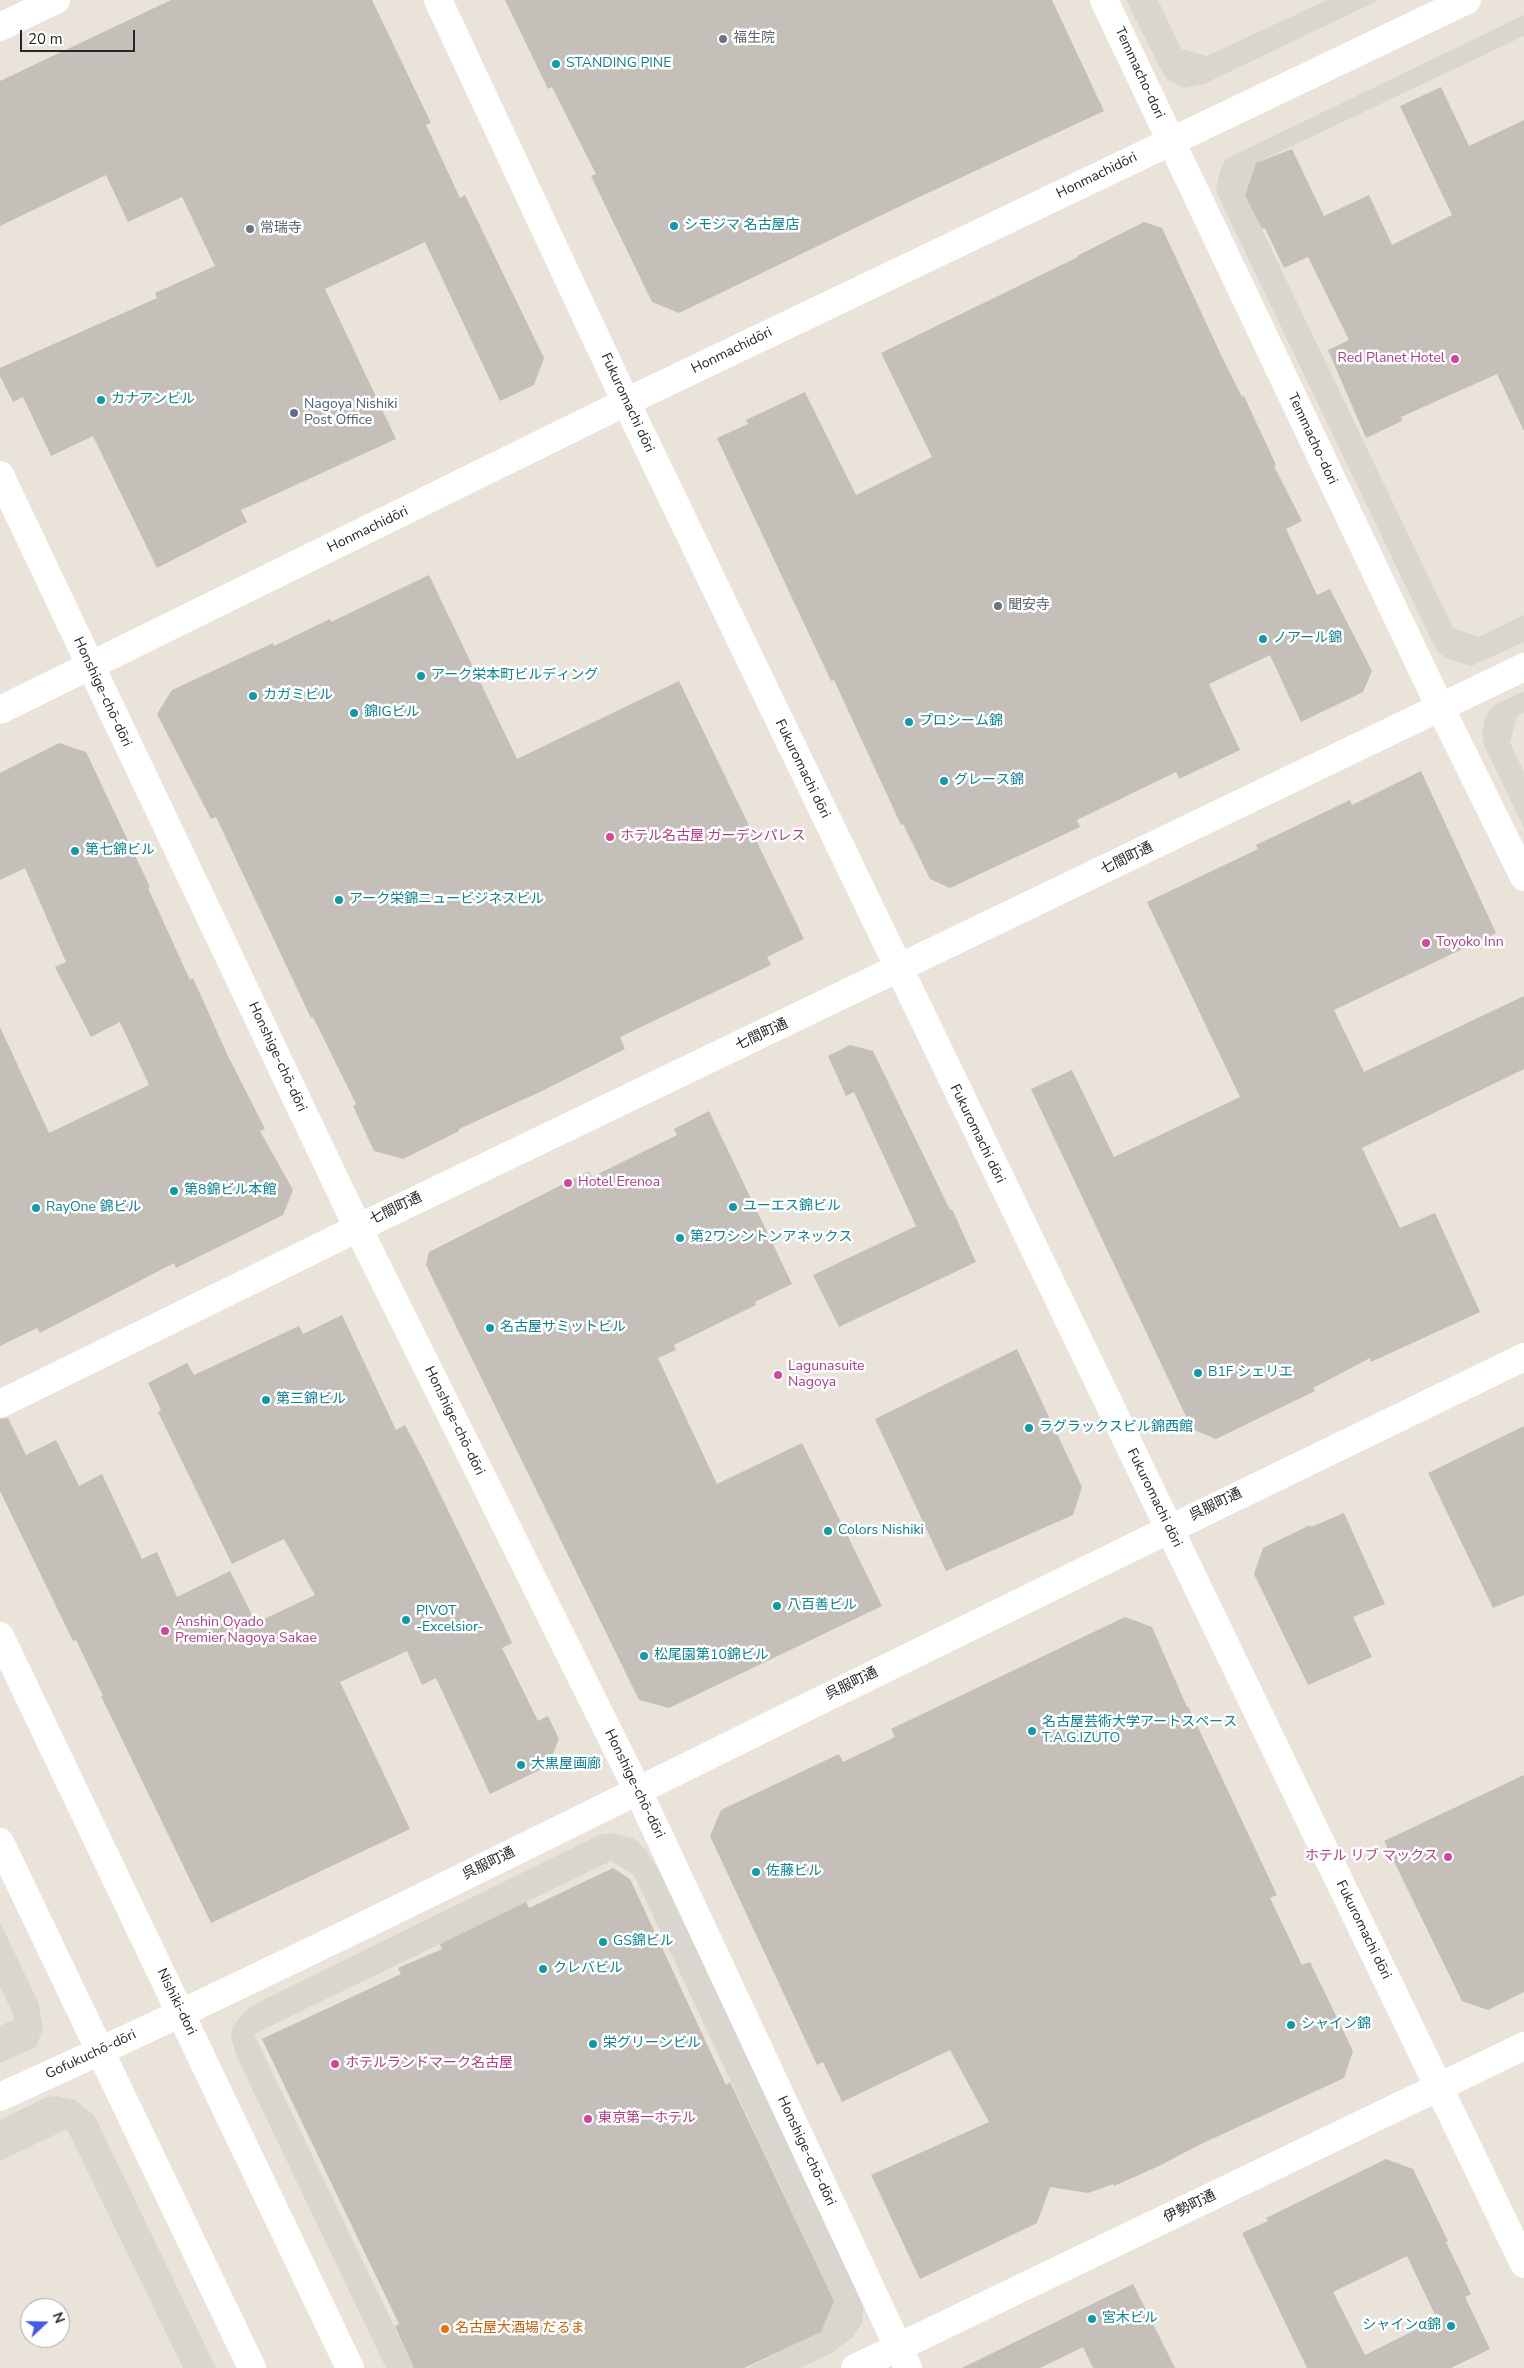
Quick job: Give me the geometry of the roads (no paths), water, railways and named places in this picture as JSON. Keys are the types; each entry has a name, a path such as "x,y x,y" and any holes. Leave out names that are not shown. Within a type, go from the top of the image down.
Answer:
{"street":[{"path":"0,27 56,0"},
{"name":"Fukuromachi dōri","path":"438,0 626,402 898,970 1524,2264"},
{"name":"Temmacho-dori","path":"1104,0 1440,707 1524,877"},
{"name":"Honmachidōri","path":"0,710 91,667 626,402 1467,0"},
{"name":"Honshige-chō-dōri","path":"0,475 358,1228 638,1791 903,2358"},
{"name":"七間町通","path":"0,1404 358,1228 898,970 1524,667"},
{"name":"呉服町通","path":"181,2013 638,1791 1168,1528 1524,1357"},
{"name":"Nishiki-dori","path":"0,1636 350,2368"},
{"path":"0,1842 252,2368"},
{"name":"Gofukuchō-dōri","path":"0,2097 181,2013"},
{"name":"伊勢町通","path":"855,2368 903,2358 1439,2087 1524,2046"}],"place":[{"name":"福生院","path":"723,39"},
{"name":"STANDING PINE","path":"556,64"},
{"name":"シモジマ 名古屋店","path":"674,226"},
{"name":"常瑞寺","path":"250,229"},
{"name":"Red Planet Hotel","path":"1455,359"},
{"name":"カナアンビル","path":"101,400"},
{"name":"Nagoya Nishiki Post Office","path":"294,413"},
{"name":"聞安寺","path":"998,606"},
{"name":"ノアール錦","path":"1263,639"},
{"name":"アーク栄本町ビルディング","path":"421,676"},
{"name":"カガミビル","path":"253,696"},
{"name":"錦IGビル","path":"354,713"},
{"name":"プロシーム錦","path":"909,722"},
{"name":"グレース錦","path":"944,781"},
{"name":"ホテル名古屋 ガーデンパレス","path":"610,837"},
{"name":"第七錦ビル","path":"75,851"},
{"name":"アーク栄錦ニュービジネスビル","path":"339,900"},
{"name":"Toyoko Inn","path":"1426,943"},
{"name":"Hotel Erenoa","path":"568,1183"},
{"name":"第8錦ビル本館","path":"174,1191"},
{"name":"ユーエス錦ビル","path":"733,1207"},
{"name":"RayOne 錦ビル","path":"36,1208"},
{"name":"第2ワシントンアネックス","path":"680,1238"},
{"name":"名古屋サミットビル","path":"490,1328"},
{"name":"B1F シェリエ","path":"1198,1373"},
{"name":"Lagunasuite Nagoya","path":"778,1375"},
{"name":"第三錦ビル","path":"266,1400"},
{"name":"ラグラックスビル錦西館","path":"1029,1428"},
{"name":"Colors Nishiki","path":"828,1531"},
{"name":"八百善ビル","path":"777,1606"},
{"name":"PIVOT -Excelsior-","path":"406,1620"},
{"name":"Anshin Oyado Premier Nagoya Sakae","path":"165,1631"},
{"name":"松尾園第10錦ビル","path":"644,1656"},
{"name":"名古屋芸術大学アートスペース T.A.G.IZUTO","path":"1032,1731"},
{"name":"大黒屋画廊","path":"521,1765"},
{"name":"ホテル リブ マックス","path":"1448,1857"},
{"name":"佐藤ビル","path":"756,1872"},
{"name":"GS錦ビル","path":"603,1942"},
{"name":"クレバビル","path":"543,1969"},
{"name":"シャイン錦","path":"1291,2025"},
{"name":"栄グリーンビル","path":"593,2044"},
{"name":"ホテルランドマーク名古屋","path":"335,2064"},
{"name":"東京第一ホテル","path":"588,2119"},
{"name":"宮木ビル","path":"1092,2319"},
{"name":"シャインα錦","path":"1451,2326"},
{"name":"名古屋大酒場 だるま","path":"445,2329"}]}
